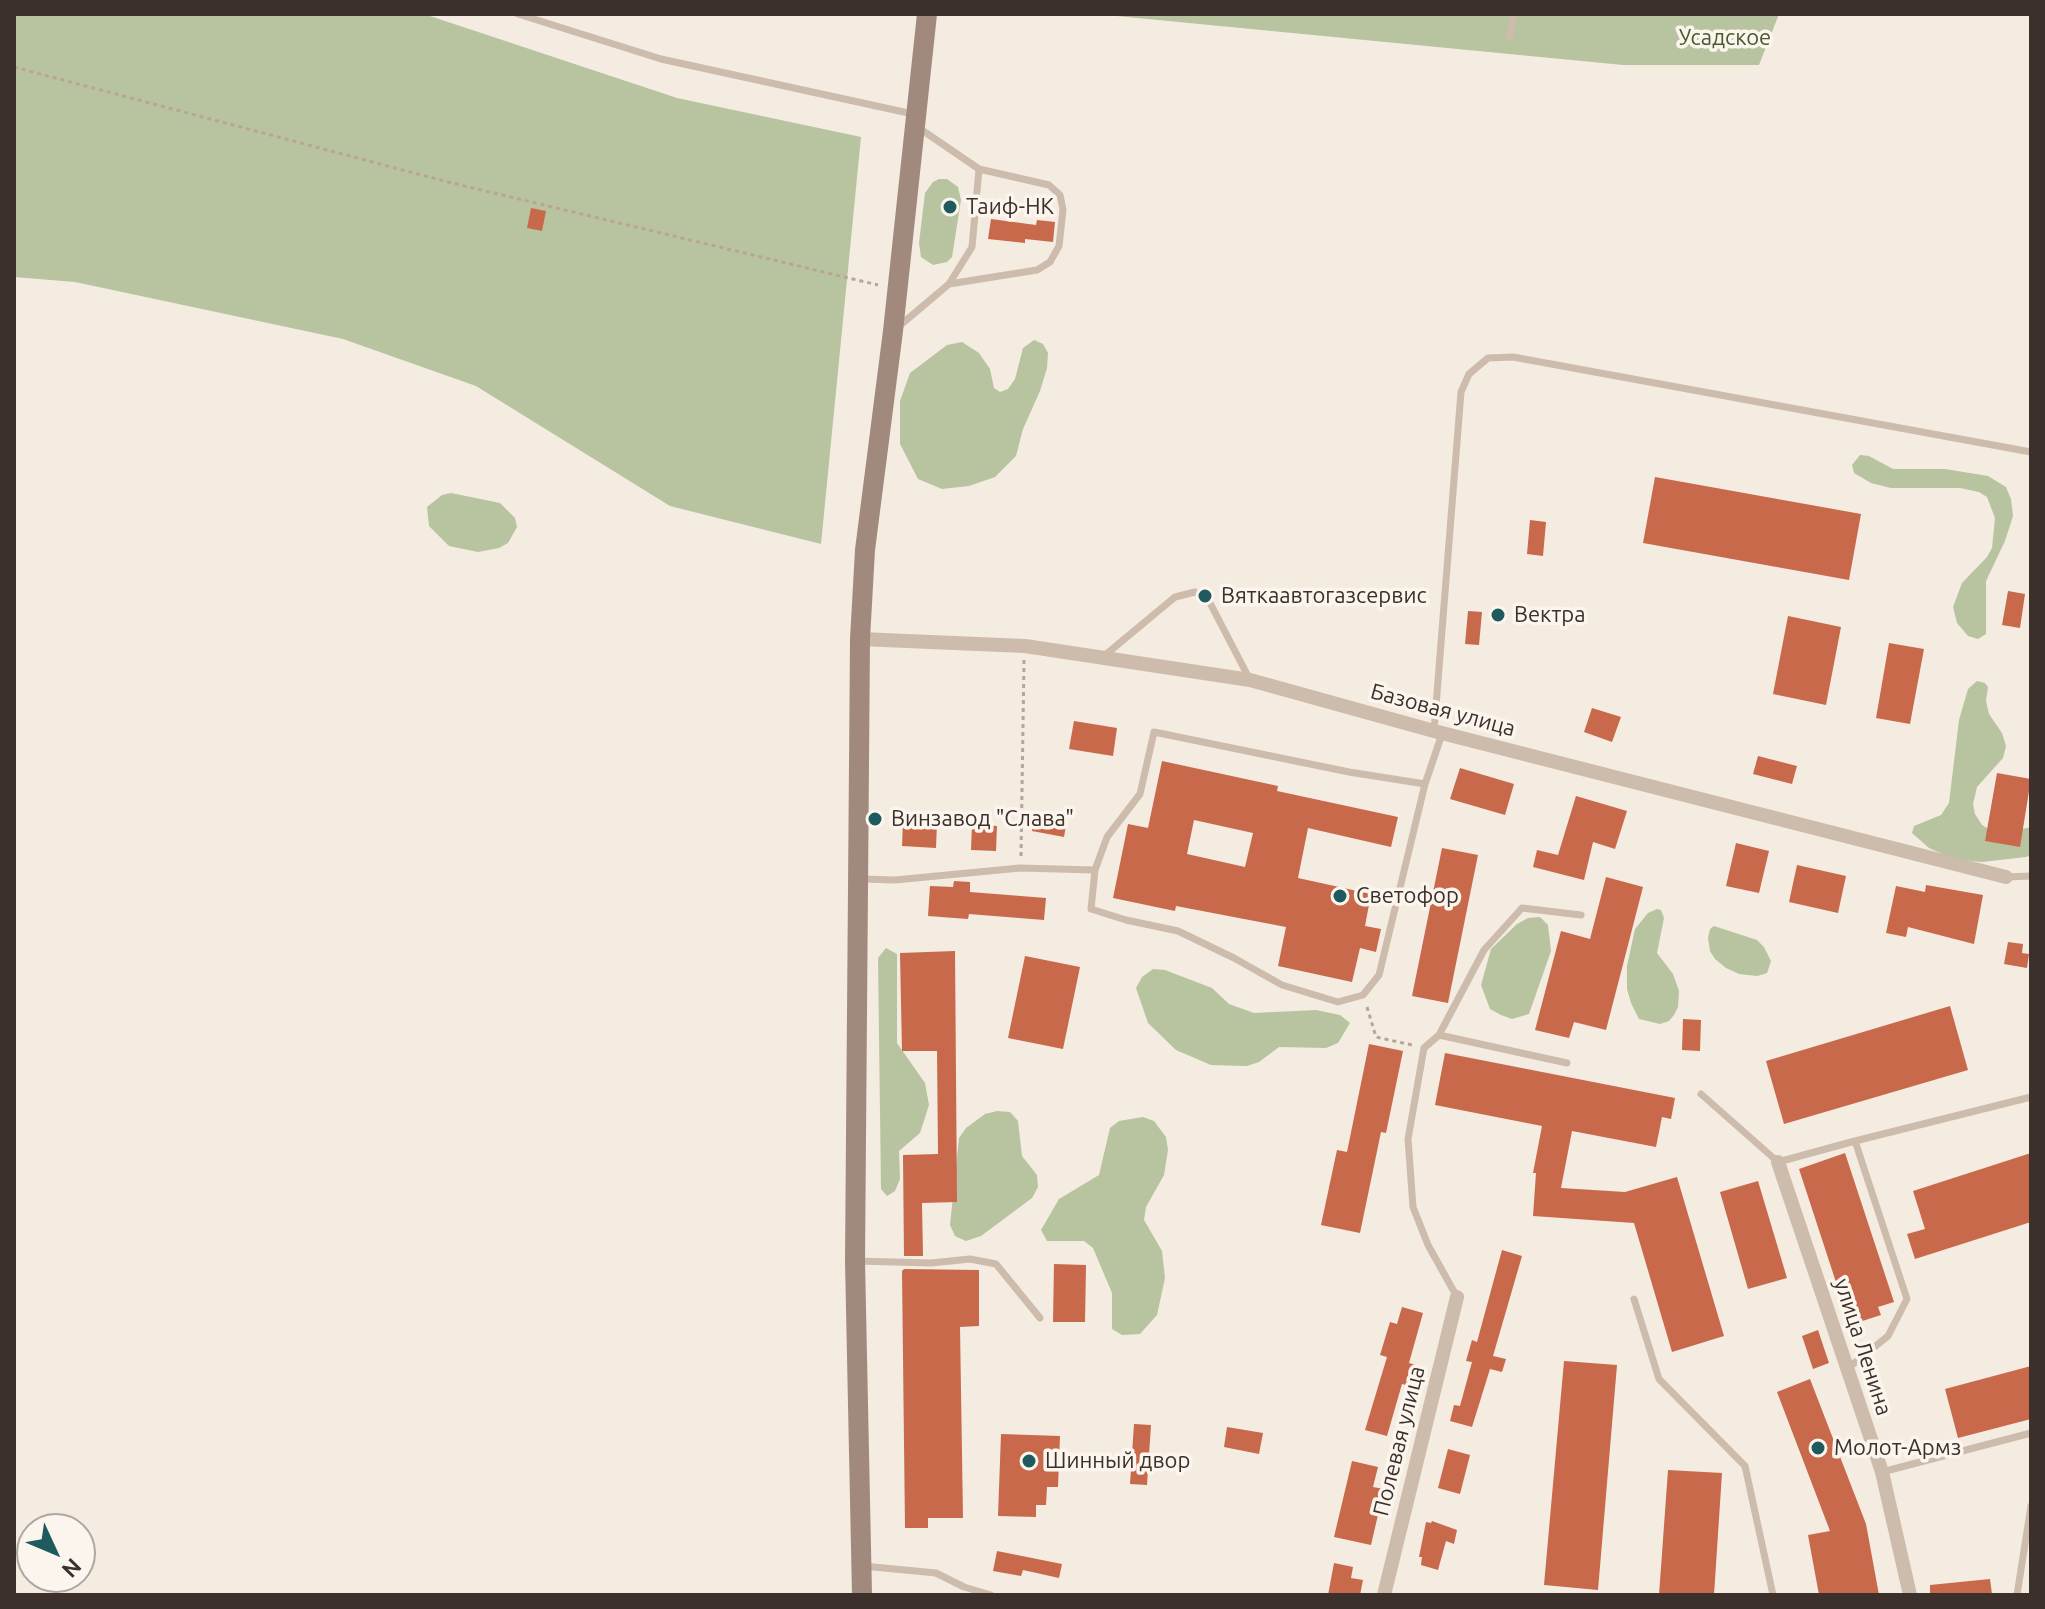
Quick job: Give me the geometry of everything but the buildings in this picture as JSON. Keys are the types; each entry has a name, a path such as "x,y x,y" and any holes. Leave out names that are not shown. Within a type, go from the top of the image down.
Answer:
{"main road":[{"path":"862,1595 855,1261 860,639 865,550 898,290 927,14"}],"street":[{"name":"Базовая улица","path":"860,639 1025,646 1250,680 1438,732 2006,877"},
{"name":"улица Ленина","path":"1778,1162 1882,1472 1910,1595"},
{"name":"Полевая улица","path":"1384,1595 1457,1297"}],"lane":[{"path":"518,14 661,59 914,120 979,169 1049,185 1060,195 1063,210 1059,246 1050,262 1037,270 949,284"},
{"path":"1510,37 1513,14"},
{"path":"893,331 949,284 972,247 979,169"},
{"path":"1425,784 1349,772 1154,732 1140,794 1107,837 1095,870 1091,909 1178,931 1282,985 1338,1002 1363,995 1379,975 1438,732 1461,392 1469,374 1488,358 1513,357 2031,452"},
{"path":"1104,657 1175,597 1195,592 1210,603 1250,680"},
{"path":"859,879 895,880 1020,868 1095,870"},
{"path":"2006,877 2031,876"},
{"path":"1457,1297 1428,1245 1413,1207 1408,1139 1424,1048 1439,1035 1484,950 1522,908 1581,915"},
{"path":"1439,1035 1567,1063"},
{"path":"1701,1094 1778,1162 2031,1097"},
{"path":"1847,1369 1888,1336 1907,1299 1855,1141"},
{"path":"855,1261 931,1263 970,1259 996,1264 1040,1318"},
{"path":"1634,1299 1659,1379 1745,1466 1773,1595"},
{"path":"1882,1472 2031,1433"},
{"path":"2017,1595 2031,1506"},
{"path":"861,1566 936,1573 964,1587 991,1595"}],"path":[{"path":"14,67 448,182 898,290"},
{"path":"1020,868 1025,646"},
{"path":"1363,995 1376,1037 1424,1048"}],"green space":[{"path":"14,14 424,14 677,98 861,137 821,544 670,506 476,386 343,339 75,282 14,277"},
{"name":"Усадское","path":"1096,14 1779,14 1759,65 1623,65"},
{"path":"939,179 947,179 958,187 961,200 952,257 947,262 933,265 921,257 919,243 925,193"},
{"path":"1034,340 1043,344 1048,353 1047,368 1016,456 995,477 969,486 942,489 918,479 900,444 900,401 910,373 947,345 962,342 979,353 990,369 994,388 1000,392 1008,389 1015,379 1023,348"},
{"path":"1860,455 1869,456 1893,469 1945,469 1988,476 2006,487 2013,516 1986,581 1986,634 1978,639 1968,636 1957,623 1953,607 1962,583 1992,548 1995,518 1987,497 1960,488 1891,488 1871,483 1854,473 1852,465"},
{"path":"451,493 500,503 515,518 517,527 508,543 478,552 449,546 429,526 427,507 442,495"},
{"path":"1977,681 1988,687 1986,701 1989,714 2002,733 2006,746 2003,758 1977,787 1973,804 1975,814 1982,825 1998,835 2031,827 2031,855 2026,857 1982,862 1954,859 1929,848 1912,833 1914,826 1941,815 1949,803 1959,720 1968,689"},
{"path":"1661,910 1664,918 1657,953 1673,974 1679,991 1674,1015 1660,1024 1639,1019 1627,989 1627,966 1635,929 1648,913"},
{"path":"1540,917 1548,925 1551,951 1529,1014 1512,1019 1490,1009 1481,985 1491,949 1517,924 1528,918"},
{"path":"1714,926 1757,940 1771,961 1767,973 1757,976 1739,974 1715,959 1708,938"},
{"path":"886,948 897,954 897,1043 925,1083 929,1105 920,1133 899,1151 900,1179 895,1191 887,1196 881,1189 878,958"},
{"path":"1153,969 1165,970 1212,988 1229,1004 1254,1013 1316,1010 1340,1015 1350,1023 1338,1043 1326,1048 1279,1047 1259,1062 1247,1066 1211,1065 1176,1050 1148,1023 1136,988 1142,977"},
{"path":"1010,1112 1018,1121 1022,1156 1037,1175 1038,1187 1032,1198 981,1236 966,1241 955,1236 950,1225 959,1138 966,1128 985,1114"},
{"path":"1143,1117 1154,1121 1166,1137 1168,1150 1164,1175 1146,1207 1144,1220 1162,1251 1165,1278 1157,1315 1140,1334 1122,1335 1112,1329 1112,1293 1093,1248 1084,1241 1047,1241 1041,1230 1059,1199 1099,1175 1110,1128 1119,1121"}],"place":[{"name":"Таиф-НК","path":"950,207"},
{"name":"Вяткаавтогазсервис","path":"1205,596"},
{"name":"Вектра","path":"1498,615"},
{"name":"Винзавод \"Слава\"","path":"875,819"},
{"name":"Светофор","path":"1340,896"},
{"name":"Молот-Армз","path":"1818,1448"},
{"name":"Шинный двор","path":"1029,1461"}]}
